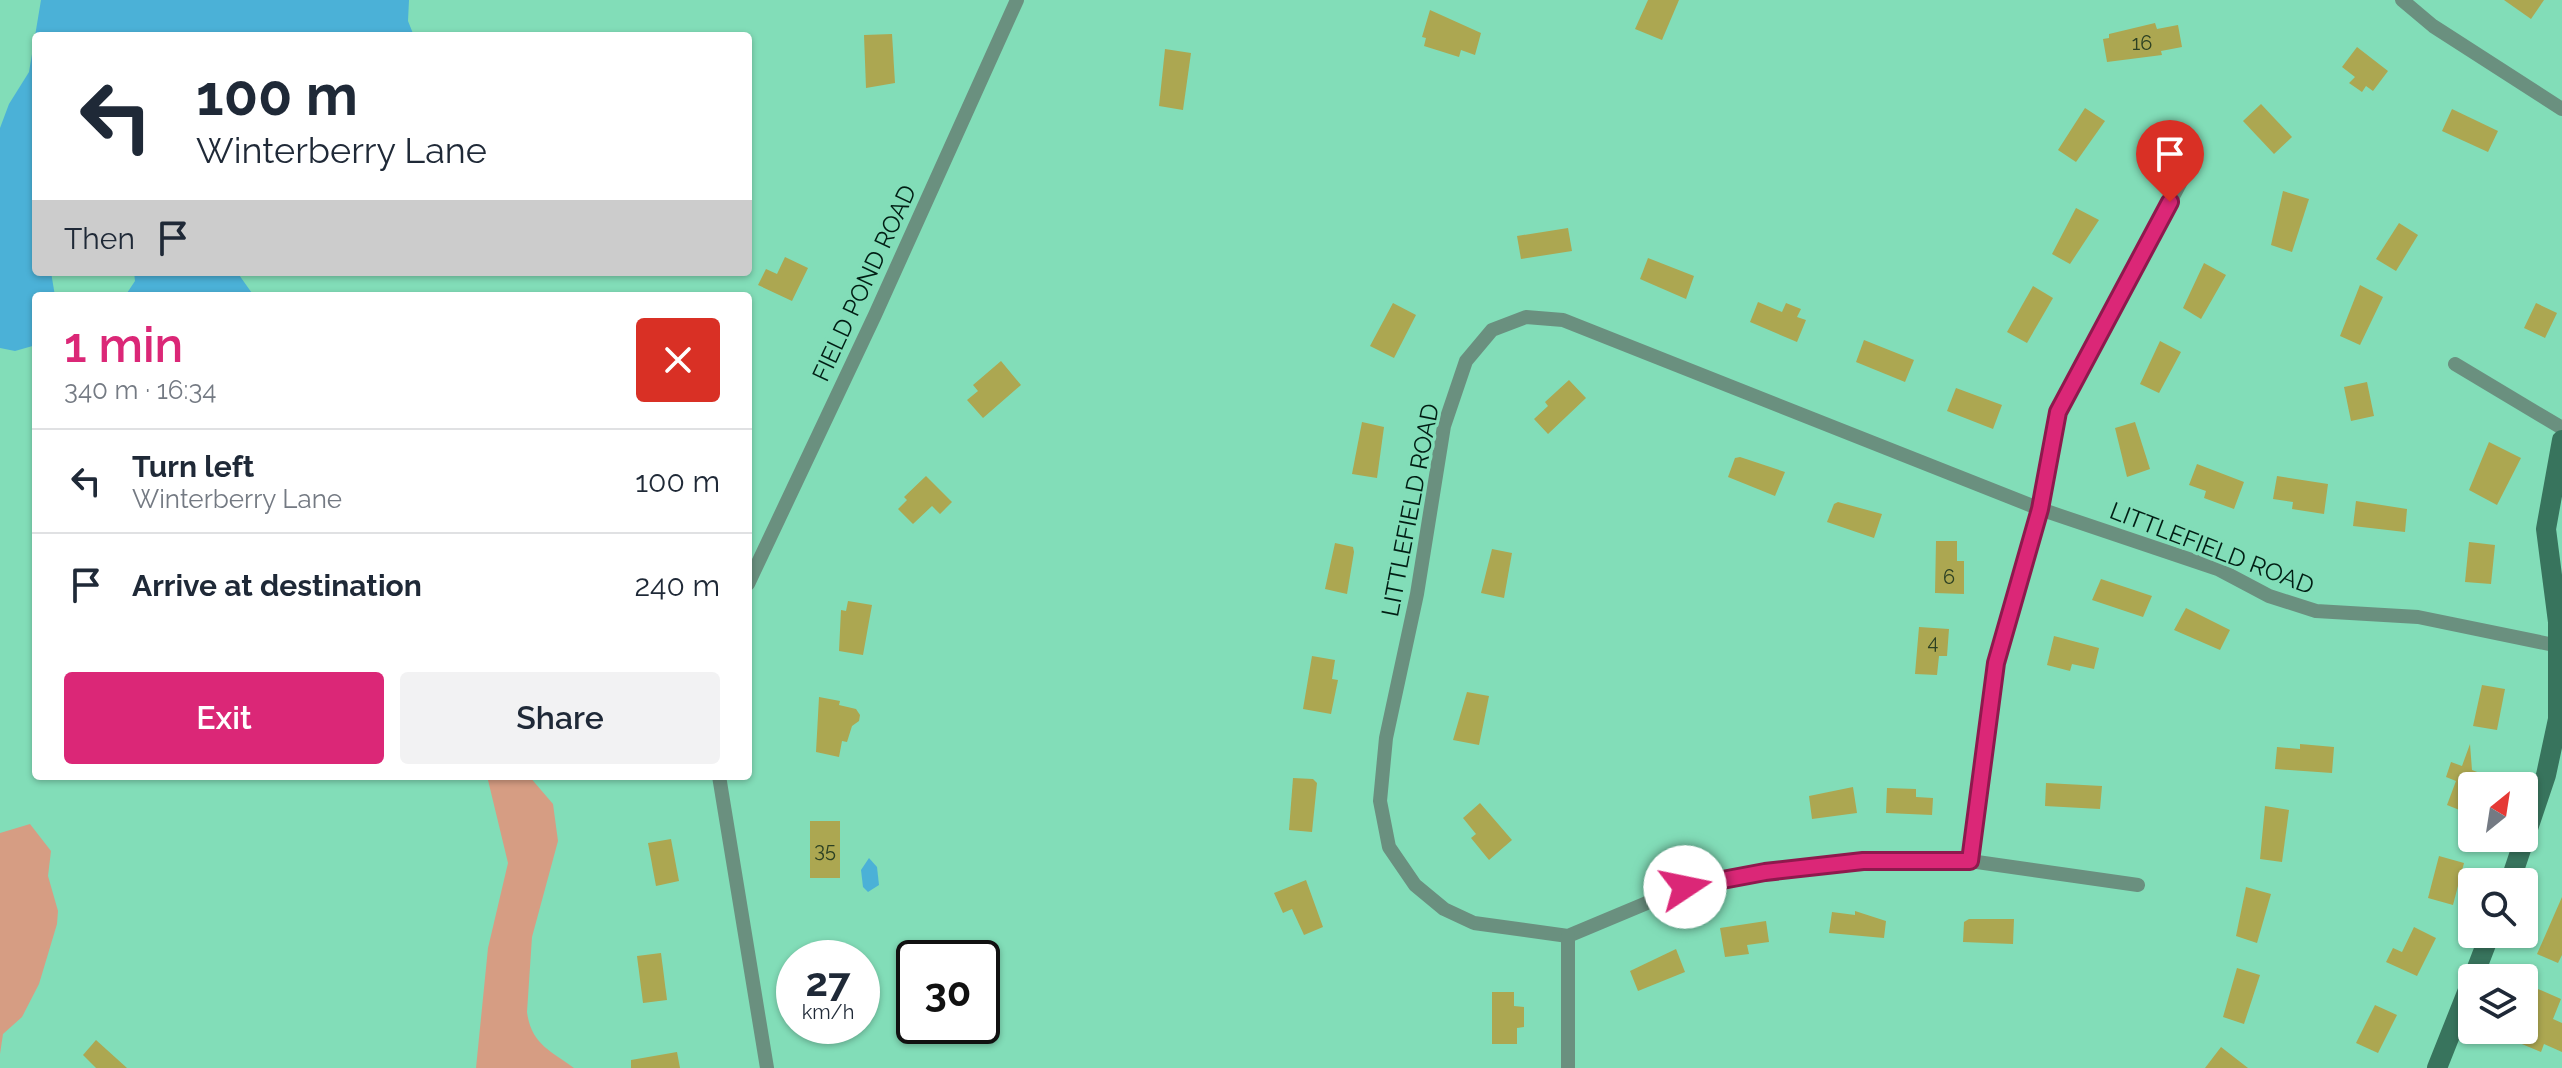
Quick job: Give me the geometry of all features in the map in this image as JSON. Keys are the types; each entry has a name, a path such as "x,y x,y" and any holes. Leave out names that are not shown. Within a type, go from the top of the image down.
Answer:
{"street":[{"name":"FIELD POND ROAD","path":"752,576 875,315 1017,0"},
{"path":"2402,0 2433,26 2562,109"},
{"path":"1970,861 1996,663 2040,509 2058,412 2184,176"},
{"name":"LITTLEFIELD ROAD","path":"1568,936 1474,923 1444,909 1415,885 1389,847 1380,801 1386,738 1417,594 1444,426 1466,361 1492,330 1526,317 1563,320 2040,509 2218,569 2269,596 2316,611 2418,617 2559,646"},
{"path":"2455,364 2562,428"},
{"path":"2514,868 2553,745 2558,719 2559,646 2546,529 2562,440"},
{"path":"720,780 767,1068"},
{"path":"1568,1068 1568,936 1685,887 1863,861 1970,861 2138,885"},
{"path":"2437,1068 2458,1015"}],"shaded area":[{"path":"488,780 532,780 553,804 558,841 532,937 527,1012 538,1039 574,1068 476,1068 488,948 508,863"},
{"path":"30,824 51,851 48,876 58,911 57,924 39,984 22,1017 3,1034 0,1054 0,833"}],"water":[{"path":"41,0 409,0 408,21 412,32 36,32"},
{"path":"32,54 32,276 52,276 54,292 32,292 32,346 15,351 0,348 0,128 9,104 29,72"},
{"path":"134,276 240,276 251,292 128,292 135,281"},
{"path":"869,858 877,867 879,885 868,892 863,887 861,870"}],"building":[{"path":"1648,0 1679,0 1662,40 1635,29"},
{"path":"2504,0 2544,0 2531,19"},
{"path":"1430,10 1481,33 1475,55 1461,50 1459,57 1424,46 1426,38 1422,37"},
{"path":"2155,23 2157,29 2178,25 2182,47 2161,51 2162,55 2107,62 2103,39 2109,38 2109,34"},
{"path":"892,34 895,83 866,88 864,35"},
{"path":"2357,47 2388,71 2373,91 2366,86 2362,92 2349,83 2355,77 2342,67"},
{"path":"1165,49 1191,53 1183,110 1159,106"},
{"path":"2261,104 2292,137 2274,154 2243,121"},
{"path":"2085,108 2105,121 2076,162 2058,150"},
{"path":"2452,109 2498,131 2488,152 2442,131"},
{"path":"2283,191 2309,199 2292,252 2271,245"},
{"path":"2076,208 2099,220 2070,264 2052,254"},
{"path":"2399,223 2418,235 2396,271 2376,259"},
{"path":"1568,228 1572,251 1521,259 1517,236"},
{"path":"785,257 808,268 792,301 758,285 766,269 777,274"},
{"path":"1648,258 1694,276 1686,299 1640,279"},
{"path":"2204,263 2226,275 2201,319 2183,308"},
{"path":"2360,285 2383,297 2360,345 2340,336"},
{"path":"2033,286 2053,298 2027,343 2007,332"},
{"path":"1758,302 1782,312 1786,303 1801,309 1797,317 1806,320 1797,342 1750,322"},
{"path":"1393,303 1416,315 1394,358 1370,346"},
{"path":"2536,303 2557,313 2545,338 2524,328"},
{"path":"1864,340 1914,360 1905,382 1856,362"},
{"path":"2160,341 2181,352 2159,393 2140,384"},
{"path":"1001,361 1021,385 983,418 967,400 978,391 973,385"},
{"path":"1569,380 1586,398 1548,434 1534,419 1548,406 1545,402"},
{"path":"2367,382 2374,416 2351,421 2344,387"},
{"path":"1956,388 2002,405 1993,429 1947,411"},
{"path":"1362,422 1384,427 1377,478 1352,474"},
{"path":"2135,422 2150,469 2127,477 2115,428"},
{"path":"2489,442 2521,458 2497,505 2469,490"},
{"path":"1735,458 1785,472 1775,496 1728,477"},
{"path":"2197,464 2244,482 2234,509 2204,498 2206,491 2189,485"},
{"path":"926,476 952,502 940,514 932,506 913,524 898,509 907,500 904,497"},
{"path":"2277,476 2328,484 2324,514 2292,509 2293,502 2273,499"},
{"path":"2356,501 2407,509 2405,532 2353,526"},
{"path":"1838,502 1882,514 1874,538 1827,522 1834,504"},
{"path":"1936,541 1957,541 1957,561 1964,561 1964,594 1935,593"},
{"path":"2469,542 2495,545 2491,584 2465,582"},
{"path":"1335,543 1353,547 1347,594 1325,589"},
{"path":"1492,549 1512,553 1504,598 1481,593"},
{"path":"2101,579 2152,596 2143,617 2092,600"},
{"path":"848,601 872,605 863,655 839,651 841,610 846,611"},
{"path":"2186,608 2230,630 2220,650 2174,630"},
{"path":"1919,627 1949,629 1947,656 1939,656 1937,675 1915,674"},
{"path":"2054,636 2099,648 2094,669 2072,664 2070,671 2047,665"},
{"path":"1312,656 1335,660 1332,679 1338,680 1331,714 1303,709"},
{"path":"2482,685 2505,689 2497,730 2473,726"},
{"path":"1467,692 1489,696 1479,745 1453,740"},
{"path":"819,697 840,701 839,705 856,709 860,715 859,721 852,726 847,742 842,741 839,757 816,752"},
{"path":"2300,744 2334,747 2332,773 2275,769 2277,747 2300,749"},
{"path":"2470,744 2472,770 2477,772 2458,772 2458,809 2447,805 2456,781 2446,777 2451,762 2462,766"},
{"path":"1293,778 1313,779 1317,783 1312,832 1289,830"},
{"path":"2046,783 2102,786 2100,809 2045,806"},
{"path":"1853,787 1857,813 1812,819 1809,796"},
{"path":"1887,788 1916,789 1916,797 1933,798 1932,815 1886,813"},
{"path":"1480,803 1512,840 1489,860 1471,838 1476,834 1463,818"},
{"path":"2265,806 2289,810 2282,862 2260,859"},
{"path":"810,821 840,821 840,878 810,878"},
{"path":"671,839 679,881 656,886 648,843"},
{"path":"2439,856 2464,863 2463,868 2458,868 2453,905 2428,898"},
{"path":"1306,880 1323,927 1304,935 1292,909 1283,913 1274,893"},
{"path":"2246,887 2271,894 2257,943 2236,936"},
{"path":"2562,897 2562,955 2558,963 2537,954"},
{"path":"1855,911 1886,921 1884,938 1829,933 1832,912 1855,915"},
{"path":"1969,919 2014,919 2013,944 1963,942 1964,922"},
{"path":"1766,921 1769,942 1747,945 1749,954 1725,957 1720,928"},
{"path":"2414,927 2436,938 2417,976 2386,962 2393,948 2402,952"},
{"path":"1676,949 1685,972 1638,991 1630,971"},
{"path":"661,953 667,1000 643,1003 637,956"},
{"path":"2237,968 2260,975 2244,1024 2223,1017"},
{"path":"2538,989 2561,999 2553,1019 2562,1023 2562,1052 2544,1044 2541,1052 2522,1044 2538,1044"},
{"path":"1492,992 1514,992 1514,1006 1524,1007 1524,1027 1517,1028 1517,1044 1492,1044"},
{"path":"2375,1005 2397,1015 2378,1053 2356,1043"},
{"path":"96,1040 127,1068 96,1068 83,1055"},
{"path":"2221,1047 2248,1068 2205,1068"},
{"path":"677,1052 680,1068 631,1068 631,1060"}],"route":[{"path":"1685,887 1765,872 1863,861 1970,861 1996,663 2040,509 2058,412 2170,202"}]}
